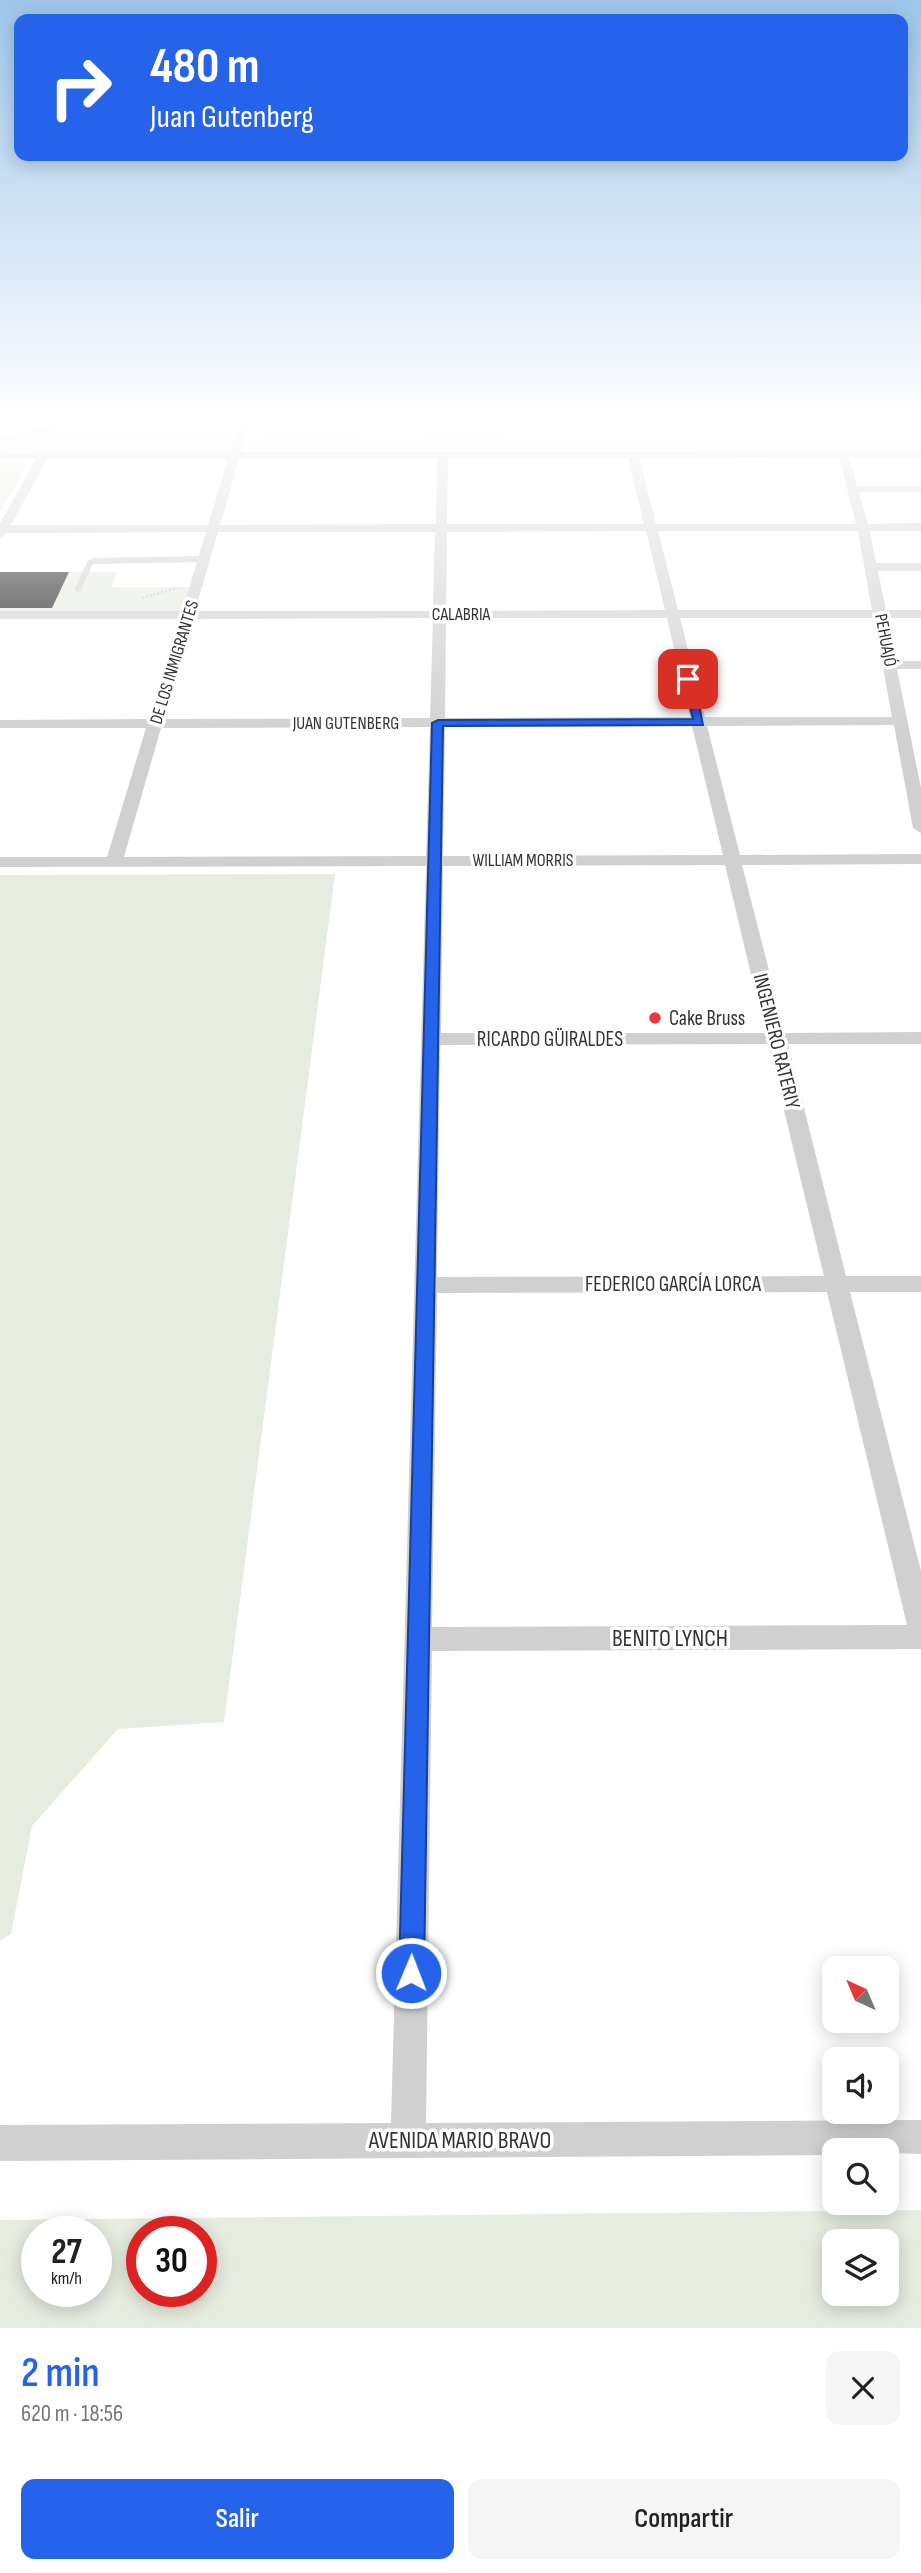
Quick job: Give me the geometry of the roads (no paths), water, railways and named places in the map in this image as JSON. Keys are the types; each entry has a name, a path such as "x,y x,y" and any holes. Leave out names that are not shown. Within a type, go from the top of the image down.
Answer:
{"street":[{"path":"1,531 98,530"},
{"name":"DE LOS INMIGRANTES","path":"114,862 214,530"},
{"path":"408,2140 442,530"},
{"name":"INGENIERO RATERIY","path":"652,530 921,1626"},
{"name":"PEHUAJÓ","path":"864,530 921,828"},
{"path":"871,567 921,567"},
{"name":"CALABRIA","path":"0,615 921,614"},
{"path":"891,665 921,665"},
{"name":"JUAN GUTENBERG","path":"0,724 902,721"},
{"name":"WILLIAM MORRIS","path":"0,862 921,859"},
{"name":"RICARDO GÜIRALDES","path":"431,1039 921,1038"},
{"name":"FEDERICO GARCÍA LORCA","path":"426,1285 921,1284"},
{"name":"BENITO LYNCH","path":"418,1639 921,1637"},
{"name":"AVENIDA MARIO BRAVO","path":"0,2143 921,2137"}],"lane":[{"path":"78,589 90,564 96,561 205,559"}],"place":[{"name":"Cake Bruss","path":"655,1018"}]}
